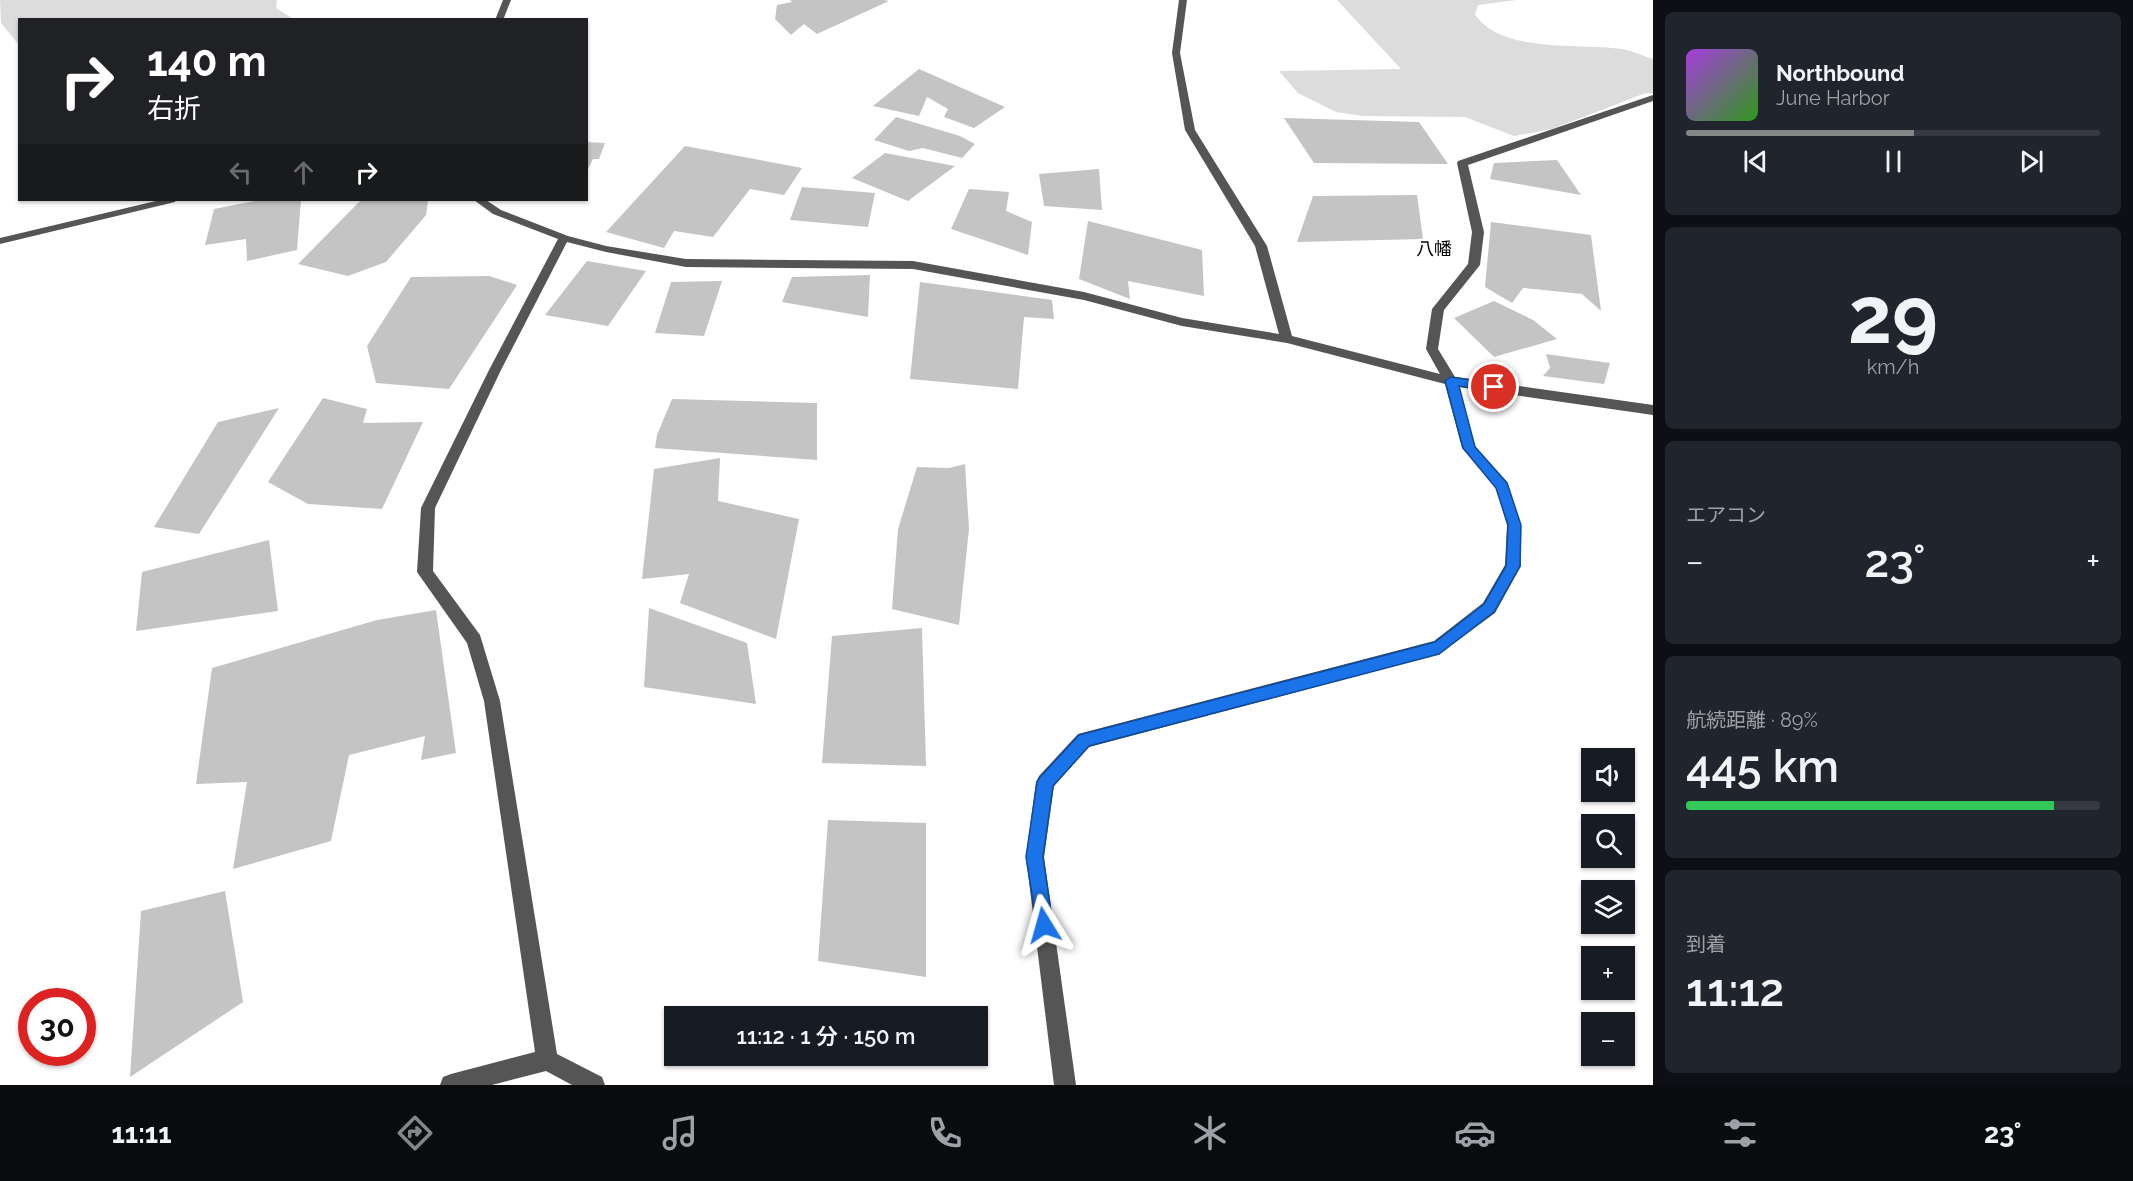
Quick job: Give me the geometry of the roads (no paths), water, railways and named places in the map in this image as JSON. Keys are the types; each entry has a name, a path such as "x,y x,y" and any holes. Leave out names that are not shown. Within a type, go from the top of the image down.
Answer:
{"street":[{"path":"500,18 507,0"},
{"path":"1183,0 1176,53 1190,130 1261,246 1287,339"},
{"path":"1065,1085 1035,857 1045,782 1084,740 1439,647 1489,608 1513,566 1514,525 1502,486 1469,448 1451,381 1432,349 1438,309 1474,265 1478,232 1462,163 1653,98"},
{"path":"0,241 167,201"},
{"path":"480,201 497,212 564,238 606,249 686,263 913,265 1084,296 1182,322 1287,339 1451,381 1653,410"},
{"path":"547,1060 492,701 474,640 424,572 428,508 495,370 564,238"},
{"path":"451,1085 547,1060 594,1085"}],"district":[{"name":"八幡","path":"1434,249"}]}
